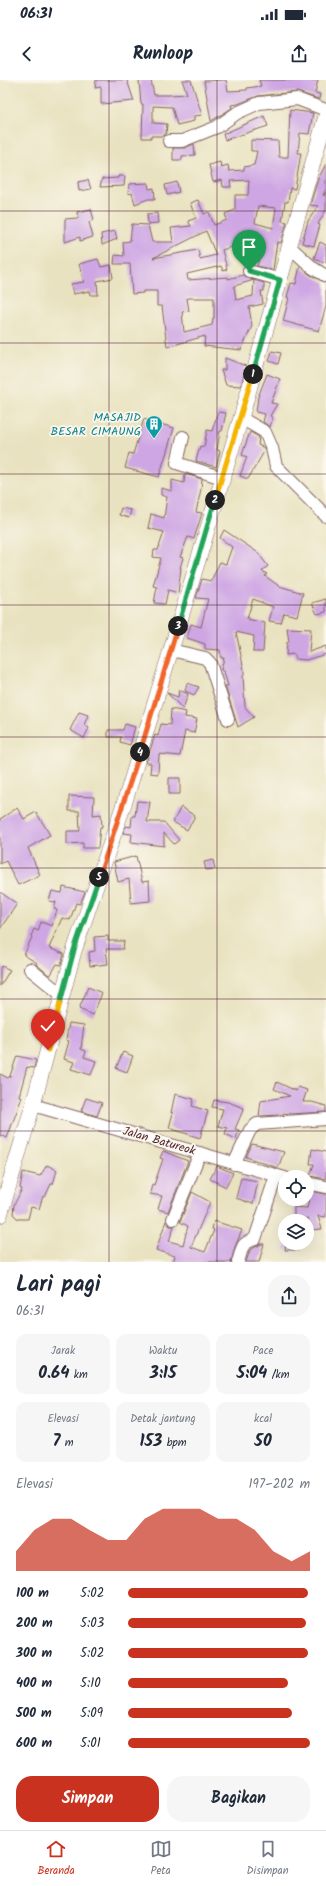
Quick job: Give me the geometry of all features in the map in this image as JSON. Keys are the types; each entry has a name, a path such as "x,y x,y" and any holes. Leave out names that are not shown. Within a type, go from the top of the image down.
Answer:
{"main road":[{"path":"0,1215 33,1104 74,950 125,801 171,650 241,418 326,116"}],"street":[{"path":"169,141 182,141 217,127 237,113 259,103 296,99 326,110"},
{"path":"290,247 313,268 326,276"},
{"path":"249,271 280,280"},
{"path":"241,418 265,432 272,448 276,466 326,516"},
{"path":"183,437 177,463 222,478"},
{"path":"171,650 205,658 210,663 228,719"},
{"path":"30,969 62,995"},
{"name":"Jalan Batureok","path":"33,1104 278,1176"},
{"path":"234,1164 250,1130 258,1124 326,1119"},
{"path":"173,1219 200,1153"},
{"path":"238,1262 244,1243 247,1240 255,1239 278,1184"},
{"path":"314,1184 326,1187"}],"building":[{"path":"96,80 127,80 134,101 101,104 101,87 95,88"},
{"path":"139,80 151,80 154,95 169,95 187,94 182,80 191,80 202,115 194,116 194,121 177,125 172,107 153,106 153,123 167,124 166,134 163,136 151,136 151,138 142,138 143,104 141,104"},
{"path":"226,80 228,91 247,90 247,88 261,86 259,80 318,80 315,93 320,94 319,99 297,92 258,96 238,104 231,105 232,108 211,121 204,81"},
{"path":"290,110 313,113 309,134 300,133 298,153 301,153 295,189 290,188 288,202 285,202 282,221 287,222 281,243 277,242 273,270 257,266 260,255 256,254 259,236 239,233 241,244 222,250 227,269 223,271 221,266 187,274 188,280 228,277 228,279 243,275 247,278 254,280 264,283 264,291 261,291 263,304 249,307 252,326 241,350 204,346 205,336 167,347 162,306 157,306 157,291 143,291 143,293 132,294 130,264 114,264 115,255 124,256 123,242 130,241 132,224 148,225 152,242 173,242 171,228 191,226 188,221 196,218 190,203 198,200 204,214 209,212 214,225 227,220 225,214 235,210 235,195 248,195 249,180 230,181 231,187 223,187 222,180 213,182 209,165 220,162 221,167 228,165 229,171 244,170 244,167 254,165 257,151 251,151 251,140 278,141 279,157 288,157","holes":["258,206 276,208 273,228 255,223","206,231 216,255 200,259 198,250 153,258","254,280 253,296 236,300 234,286","187,298 214,298 214,318 212,325 184,332 182,312 189,311"]},
{"path":"264,116 268,126 225,140 223,134"},
{"path":"194,144 195,155 182,156 182,160 173,160 173,148 185,148"},
{"path":"326,164 326,189 323,195 324,196 326,192 326,210 318,224 320,225 314,246 302,243 308,221 318,206 310,205 318,179"},
{"path":"118,176 125,176 124,186 100,187 102,179 118,178"},
{"path":"88,180 91,189 79,191 78,182"},
{"path":"177,182 179,192 167,195 165,185"},
{"path":"148,183 149,189 154,188 155,199 148,199 135,204 132,193 128,194 129,184"},
{"path":"91,209 94,220 89,222 93,237 80,241 80,237 65,242 65,219 78,218 77,212"},
{"path":"157,213 158,223 148,224 147,214"},
{"path":"115,231 117,239 102,245 101,234"},
{"path":"320,242 326,245 326,263 314,258"},
{"path":"98,259 101,267 111,265 113,278 97,281 98,295 91,295 90,291 73,294 71,284 84,282 79,264"},
{"path":"300,266 309,274 326,283 326,306 319,331 283,321 291,283 296,284"},
{"path":"272,351 281,353 278,364 269,361"},
{"path":"225,358 246,366 241,386 226,385 221,370 225,370"},
{"path":"267,374 280,379 271,403 277,404 270,416 273,417 270,427 263,422 265,414 256,412 258,397"},
{"path":"218,412 226,413 222,431 220,431 217,450 220,451 216,467 196,461 200,446 204,447 207,430 212,431"},
{"path":"144,419 174,428 159,477 125,468 129,453 133,454"},
{"path":"250,432 259,437 258,445 263,447 265,450 248,479 240,476 247,457 242,455"},
{"path":"185,474 202,479 196,512 202,513 194,539 188,537 180,557 183,558 180,568 178,593 168,590 165,604 154,603 157,587 153,586 161,558 153,557 154,550 158,550 164,532 148,528 151,514 164,518 167,497 161,495 161,488 172,491 172,480 184,483"},
{"path":"121,508 131,510 129,518 119,515"},
{"path":"224,530 257,552 268,566 262,571 267,574 265,576 279,586 303,593 297,616 284,613 281,623 269,621 273,607 253,599 247,619 265,623 263,652 253,652 254,636 236,632 244,670 245,707 254,717 238,727 225,686 228,686 224,672 221,670 224,658 221,658 220,650 205,649 205,644 187,638 191,624 201,627 208,599 196,598 202,579 211,581 220,562 226,564 232,547 220,538"},
{"path":"326,599 326,612 317,614 312,603"},
{"path":"287,628 311,629 309,652 326,646 326,654 306,660 296,659 294,654 286,655 287,642 289,642"},
{"path":"187,683 199,687 194,695 185,691"},
{"path":"179,690 188,694 183,709 167,693 178,697"},
{"path":"171,709 186,712 185,717 197,719 194,733 185,731 180,756 159,754 158,774 150,773 151,763 146,763 155,735 158,736 161,724 170,725"},
{"path":"79,712 88,715 84,725 89,728 84,738 70,730"},
{"path":"125,724 135,727 130,745 120,742 121,737 108,737 108,730 123,730"},
{"path":"169,778 180,778 180,794 169,794"},
{"path":"69,796 94,797 93,815 101,814 102,827 100,827 98,848 83,848 83,843 67,844 67,831 80,831 79,811 69,811"},
{"path":"137,801 150,802 147,822 164,822 179,840 174,844 164,833 164,846 131,842 132,834 123,833 126,826 131,827 132,816 135,816"},
{"path":"181,807 195,816 187,830 173,822"},
{"path":"17,808 24,819 36,812 50,835 28,848 40,875 18,885 6,861 0,864 0,819"},
{"path":"136,856 142,882 149,881 150,901 131,903 129,879 118,882 114,862"},
{"path":"213,860 215,869 206,870 204,862"},
{"path":"63,887 85,892 80,904 76,903 70,920 62,918 49,948 64,954 61,965 57,964 50,976 36,964 37,963 24,955 34,929 38,931 41,922 52,926 57,910 54,909 56,902 49,901 52,891 62,893"},
{"path":"0,892 17,904 0,929"},
{"path":"108,936 108,941 124,941 123,949 106,949 108,964 90,966 89,952 95,951 94,937"},
{"path":"2,966 10,970 0,986 0,969"},
{"path":"88,987 102,993 93,1015 79,1009"},
{"path":"69,1023 84,1025 81,1049 86,1051 84,1057 96,1061 91,1075 71,1069 74,1062 64,1059 69,1041 66,1040"},
{"path":"123,1052 133,1056 127,1072 116,1068"},
{"path":"17,1056 36,1060 34,1068 27,1067 19,1096 22,1097 7,1138 0,1135 0,1074 8,1078 10,1076"},
{"path":"277,1082 296,1091 298,1087 307,1090 303,1102 312,1102 326,1106 326,1112 283,1113 283,1115 259,1116 261,1101 290,1096 274,1089"},
{"path":"175,1094 194,1099 192,1106 208,1111 200,1138 169,1128 173,1113 171,1113"},
{"path":"86,1098 102,1103 97,1116 81,1111"},
{"path":"214,1100 228,1102 244,1108 235,1129 239,1130 236,1139 225,1134 227,1128 218,1126 223,1109 212,1107"},
{"path":"252,1144 284,1152 278,1168 246,1157"},
{"path":"312,1149 326,1152 326,1179 314,1177 314,1170 312,1170 314,1164 310,1164"},
{"path":"163,1151 188,1161 168,1212 158,1209 162,1196 150,1194 152,1184 154,1185 163,1159 160,1158"},
{"path":"47,1165 57,1170 53,1184 51,1184 45,1197 43,1196 39,1209 31,1207 28,1219 18,1219 13,1214 14,1205 22,1189 20,1188 23,1172 40,1176"},
{"path":"217,1166 233,1173 226,1187 210,1179"},
{"path":"241,1178 258,1181 253,1204 236,1198"},
{"path":"192,1192 210,1202 191,1247 205,1252 214,1230 212,1229 214,1221 242,1230 231,1262 173,1262 175,1256 156,1250 166,1221 170,1226 174,1226 169,1241 183,1245 188,1226 180,1222"},
{"path":"314,1192 326,1194 326,1217 318,1216 322,1229 314,1230 314,1214 294,1214 294,1207 307,1208 307,1206 314,1206"},
{"path":"264,1244 259,1262 246,1262 250,1250"}],"place":[{"name":"MASAJID BESAR CIMAUNG","path":"154,439"}],"route":[{"path":"48,1050 74,950 125,801 241,418 280,280 249,271"}]}
